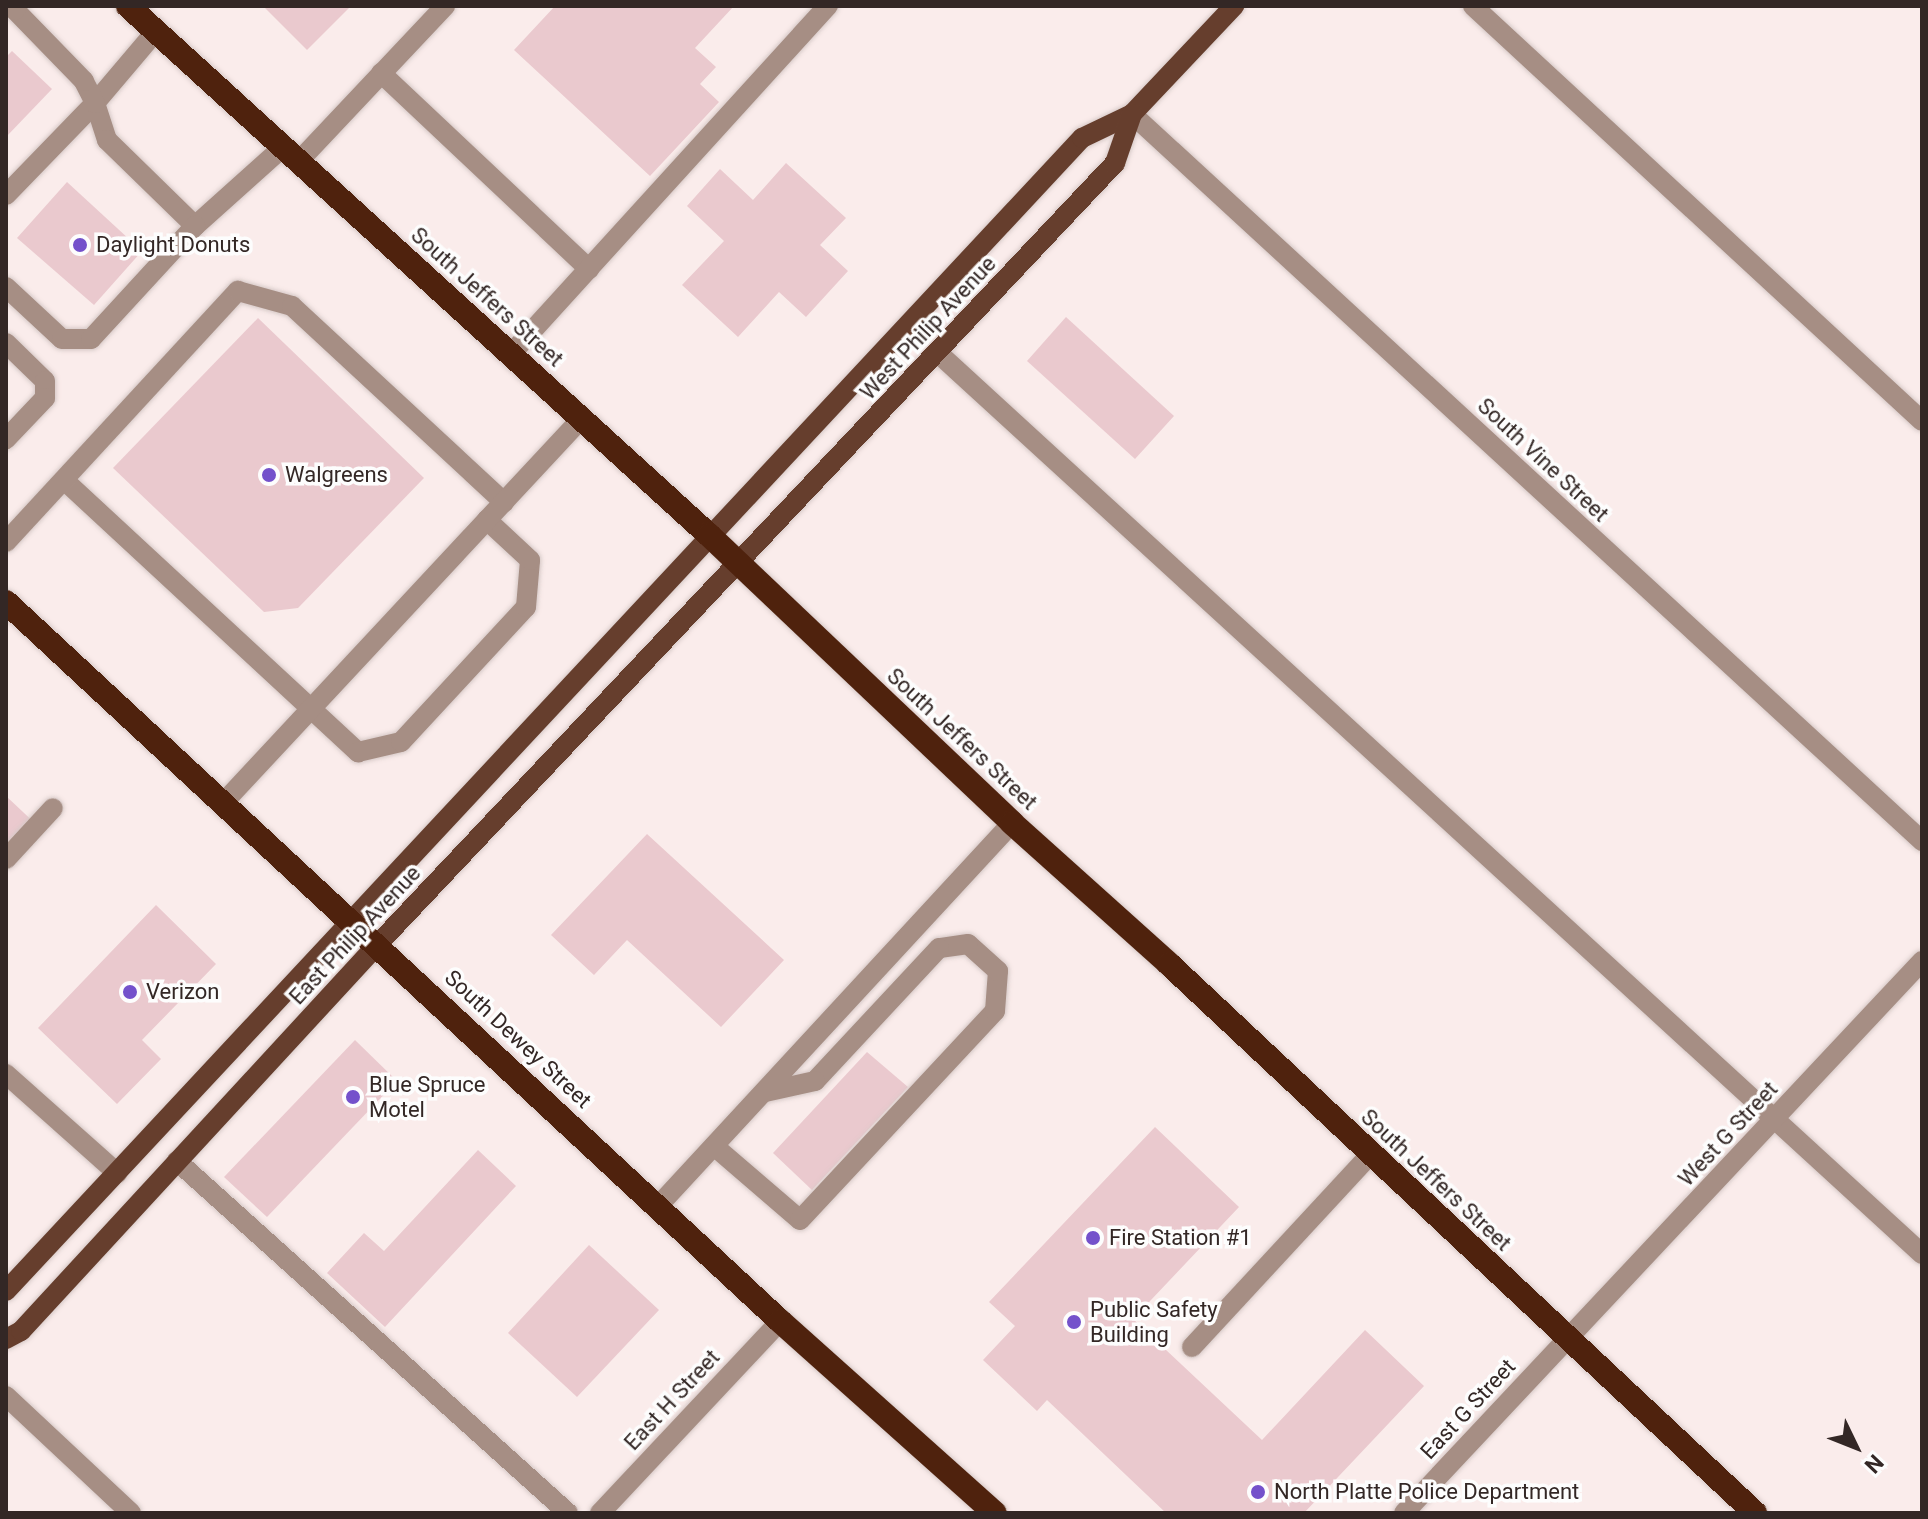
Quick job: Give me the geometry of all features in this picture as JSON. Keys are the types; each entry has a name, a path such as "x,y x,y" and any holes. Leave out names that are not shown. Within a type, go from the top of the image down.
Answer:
{"highway":[{"name":"South Jeffers Street","path":"128,6 709,535 1012,823 1755,1513"},
{"name":"South Dewey Street","path":"6,602 659,1205 780,1321 995,1513"}],"main road":[{"name":"West Philip Avenue","path":"709,535 1082,138 1132,114 1234,6"},
{"name":"West Philip Avenue","path":"740,564 1115,163 1132,114"},
{"name":"East Philip Avenue","path":"6,1291 709,535"},
{"name":"East Philip Avenue","path":"6,1339 21,1331 378,944 740,564"}],"street":[{"path":"6,287 62,339 91,339 195,226 291,154 381,73 445,6"},
{"path":"511,354 828,6"},
{"path":"1473,6 1922,421"},
{"path":"13,12 84,81 107,140 195,226"},
{"path":"6,195 95,103 156,31"},
{"path":"381,73 589,269"},
{"name":"South Vine Street","path":"1132,114 1922,841"},
{"path":"6,542 238,291 292,306 504,502"},
{"path":"6,343 45,381 45,398 6,439"},
{"path":"938,353 1922,1254"},
{"path":"224,802 582,418"},
{"path":"64,480 358,752 401,742 526,607 530,560 487,520"},
{"path":"6,859 53,808"},
{"path":"659,1205 1012,823"},
{"path":"714,1146 800,1220 995,1011 998,971 968,944 939,948 815,1081 765,1092"},
{"name":"West G Street","path":"1568,1338 1922,961"},
{"path":"6,1074 117,1173"},
{"path":"1192,1347 1371,1154"},
{"path":"177,1161 568,1513"},
{"name":"East H Street","path":"600,1513 780,1321"},
{"name":"East G Street","path":"1404,1513 1568,1338"},
{"path":"6,1396 131,1513"}],"building":[{"path":"263,6 351,6 307,50"},
{"path":"555,6 734,6 695,48 716,67 700,84 719,102 650,176 514,50"},
{"path":"12,51 52,89 6,137 6,57"},
{"path":"786,163 846,218 820,245 848,271 806,317 779,292 738,337 682,285 724,241 687,206 720,169 753,200"},
{"name":"Daylight Donuts","path":"67,182 142,251 94,305 17,238"},
{"path":"1066,317 1174,416 1135,459 1027,361"},
{"path":"258,318 424,478 298,608 264,612 113,468"},
{"path":"6,796 40,828 6,861"},
{"path":"647,834 784,960 721,1027 627,940 594,975 551,935"},
{"name":"Verizon","path":"156,905 216,964 142,1040 161,1059 117,1104 38,1028"},
{"path":"355,1040 397,1081 267,1217 224,1177"},
{"path":"867,1052 908,1087 812,1190 773,1153"},
{"name":"Public Safety Building","path":"1155,1127 1239,1207 1133,1319 1262,1440 1365,1330 1424,1386 1304,1513 1166,1513 1047,1400 1037,1411 983,1360 1015,1326 989,1302"},
{"path":"478,1150 516,1186 385,1327 327,1273 364,1233 384,1251"},
{"path":"589,1245 659,1310 577,1397 508,1333"}],"place":[{"name":"Daylight Donuts","path":"80,245"},
{"name":"Walgreens","path":"269,475"},
{"name":"Verizon","path":"130,992"},
{"name":"Blue Spruce Motel","path":"353,1097"},
{"name":"Fire Station #1","path":"1093,1238"},
{"name":"Public Safety Building","path":"1074,1322"},
{"name":"North Platte Police Department","path":"1258,1492"}]}
